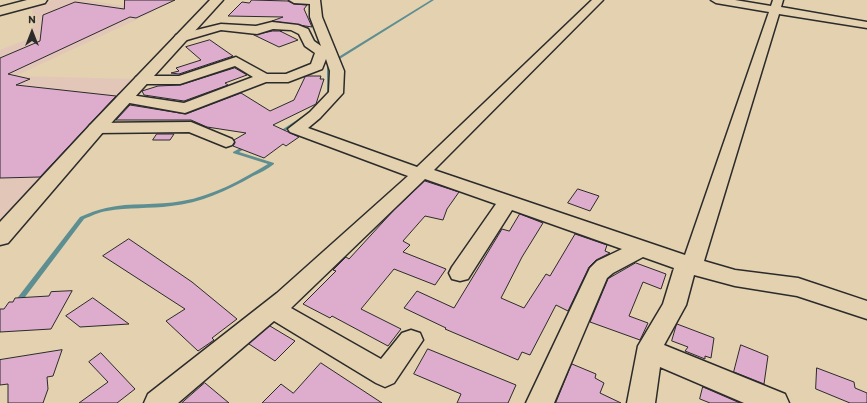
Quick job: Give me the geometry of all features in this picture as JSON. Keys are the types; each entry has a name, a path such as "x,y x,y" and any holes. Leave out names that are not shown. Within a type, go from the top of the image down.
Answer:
{"main road":[{"path":"0,11 41,0"},
{"path":"0,237 96,128 217,0"}],"street":[{"path":"294,0 315,1 316,17 337,71 336,93 315,115 296,129 644,248 692,266 735,278 798,287 867,310"},
{"path":"158,403 273,309 421,173 598,0"},
{"path":"716,0 776,5 867,25"},
{"path":"641,403 651,346 674,305 683,271 692,266 776,5"},
{"path":"124,98 185,108 264,78 288,78 317,66 322,52 309,43 304,32 294,27 272,25 257,30 221,27 180,38"},
{"path":"141,80 180,80 236,61 264,78"},
{"path":"96,128 196,121 226,142"},
{"path":"460,272 508,201"},
{"path":"540,403 598,274 605,267 644,248"},
{"path":"273,309 385,375 411,340"},
{"path":"650,352 775,403"}],"shaded area":[{"path":"53,0 86,0 155,11 15,76 134,79 0,226 0,50 31,38 33,31 32,6"}],"building":[{"path":"125,0 175,0 136,18 130,17 8,74 30,79 16,85 116,96 40,177 0,178 0,58 40,41 43,15 75,2 124,9"},
{"path":"252,0 288,1 294,4 307,5 304,9 312,27 272,21 283,17 228,16 242,2 249,3"},
{"path":"280,31 298,40 279,47 254,35"},
{"path":"210,40 233,56 179,74 171,73 179,71 176,68 201,60 186,47"},
{"path":"235,68 247,75 225,83 228,85 184,101 144,95 142,91 158,86 180,85"},
{"path":"321,76 320,79 324,79 316,104 273,125 299,137 286,146 283,144 264,158 233,146 235,143 234,140 246,133 207,127 191,120 116,120 130,105 186,114 241,93 270,111 294,100 305,77"},
{"path":"157,134 174,134 170,140 153,140"},
{"path":"425,181 459,192 447,209 443,220 425,216 403,241 410,245 403,252 446,269 435,285 394,269 361,309 401,329 388,346 332,316 330,318 303,304 336,271 333,270 346,257 349,259 394,210"},
{"path":"578,189 599,196 590,211 568,203"},
{"path":"520,214 543,223 522,257 501,298 524,308 546,274 550,276 575,234 607,245 605,251 610,253 596,260 589,267 568,311 556,305 530,355 522,352 518,360 445,329 446,328 404,308 417,291 454,308 502,229 509,231"},
{"path":"129,239 192,282 237,319 212,338 214,340 198,351 166,321 185,309 103,256"},
{"path":"636,263 666,274 661,289 643,282 629,316 648,323 640,340 590,322 608,279"},
{"path":"72,291 51,329 0,332 0,309 4,309 9,302 13,302 15,298 49,296 51,292"},
{"path":"93,298 129,324 80,327 66,316"},
{"path":"677,324 714,338 711,358 705,356 705,359 685,351 688,347 672,341"},
{"path":"270,326 295,341 275,361 249,344"},
{"path":"741,345 768,356 764,384 734,372"},
{"path":"428,349 516,385 508,403 457,403 461,394 414,374"},
{"path":"62,350 53,376 47,377 48,389 43,403 8,403 8,384 0,385 0,360"},
{"path":"101,353 135,389 117,403 79,403 108,382 89,362"},
{"path":"321,363 382,403 262,403 281,384 293,393"},
{"path":"572,364 596,374 595,378 604,383 600,393 621,403 556,403"},
{"path":"817,368 854,382 855,388 867,393 867,403 850,403 816,389"},
{"path":"205,383 229,403 182,403"},
{"path":"703,387 740,403 710,403 700,399"}],"waterway":[{"path":"327,97 329,95 328,65 433,0"},
{"path":"279,133 304,117"},
{"path":"17,303 82,218 106,209 131,206 169,205 218,193 272,164 235,152 246,147"}]}
